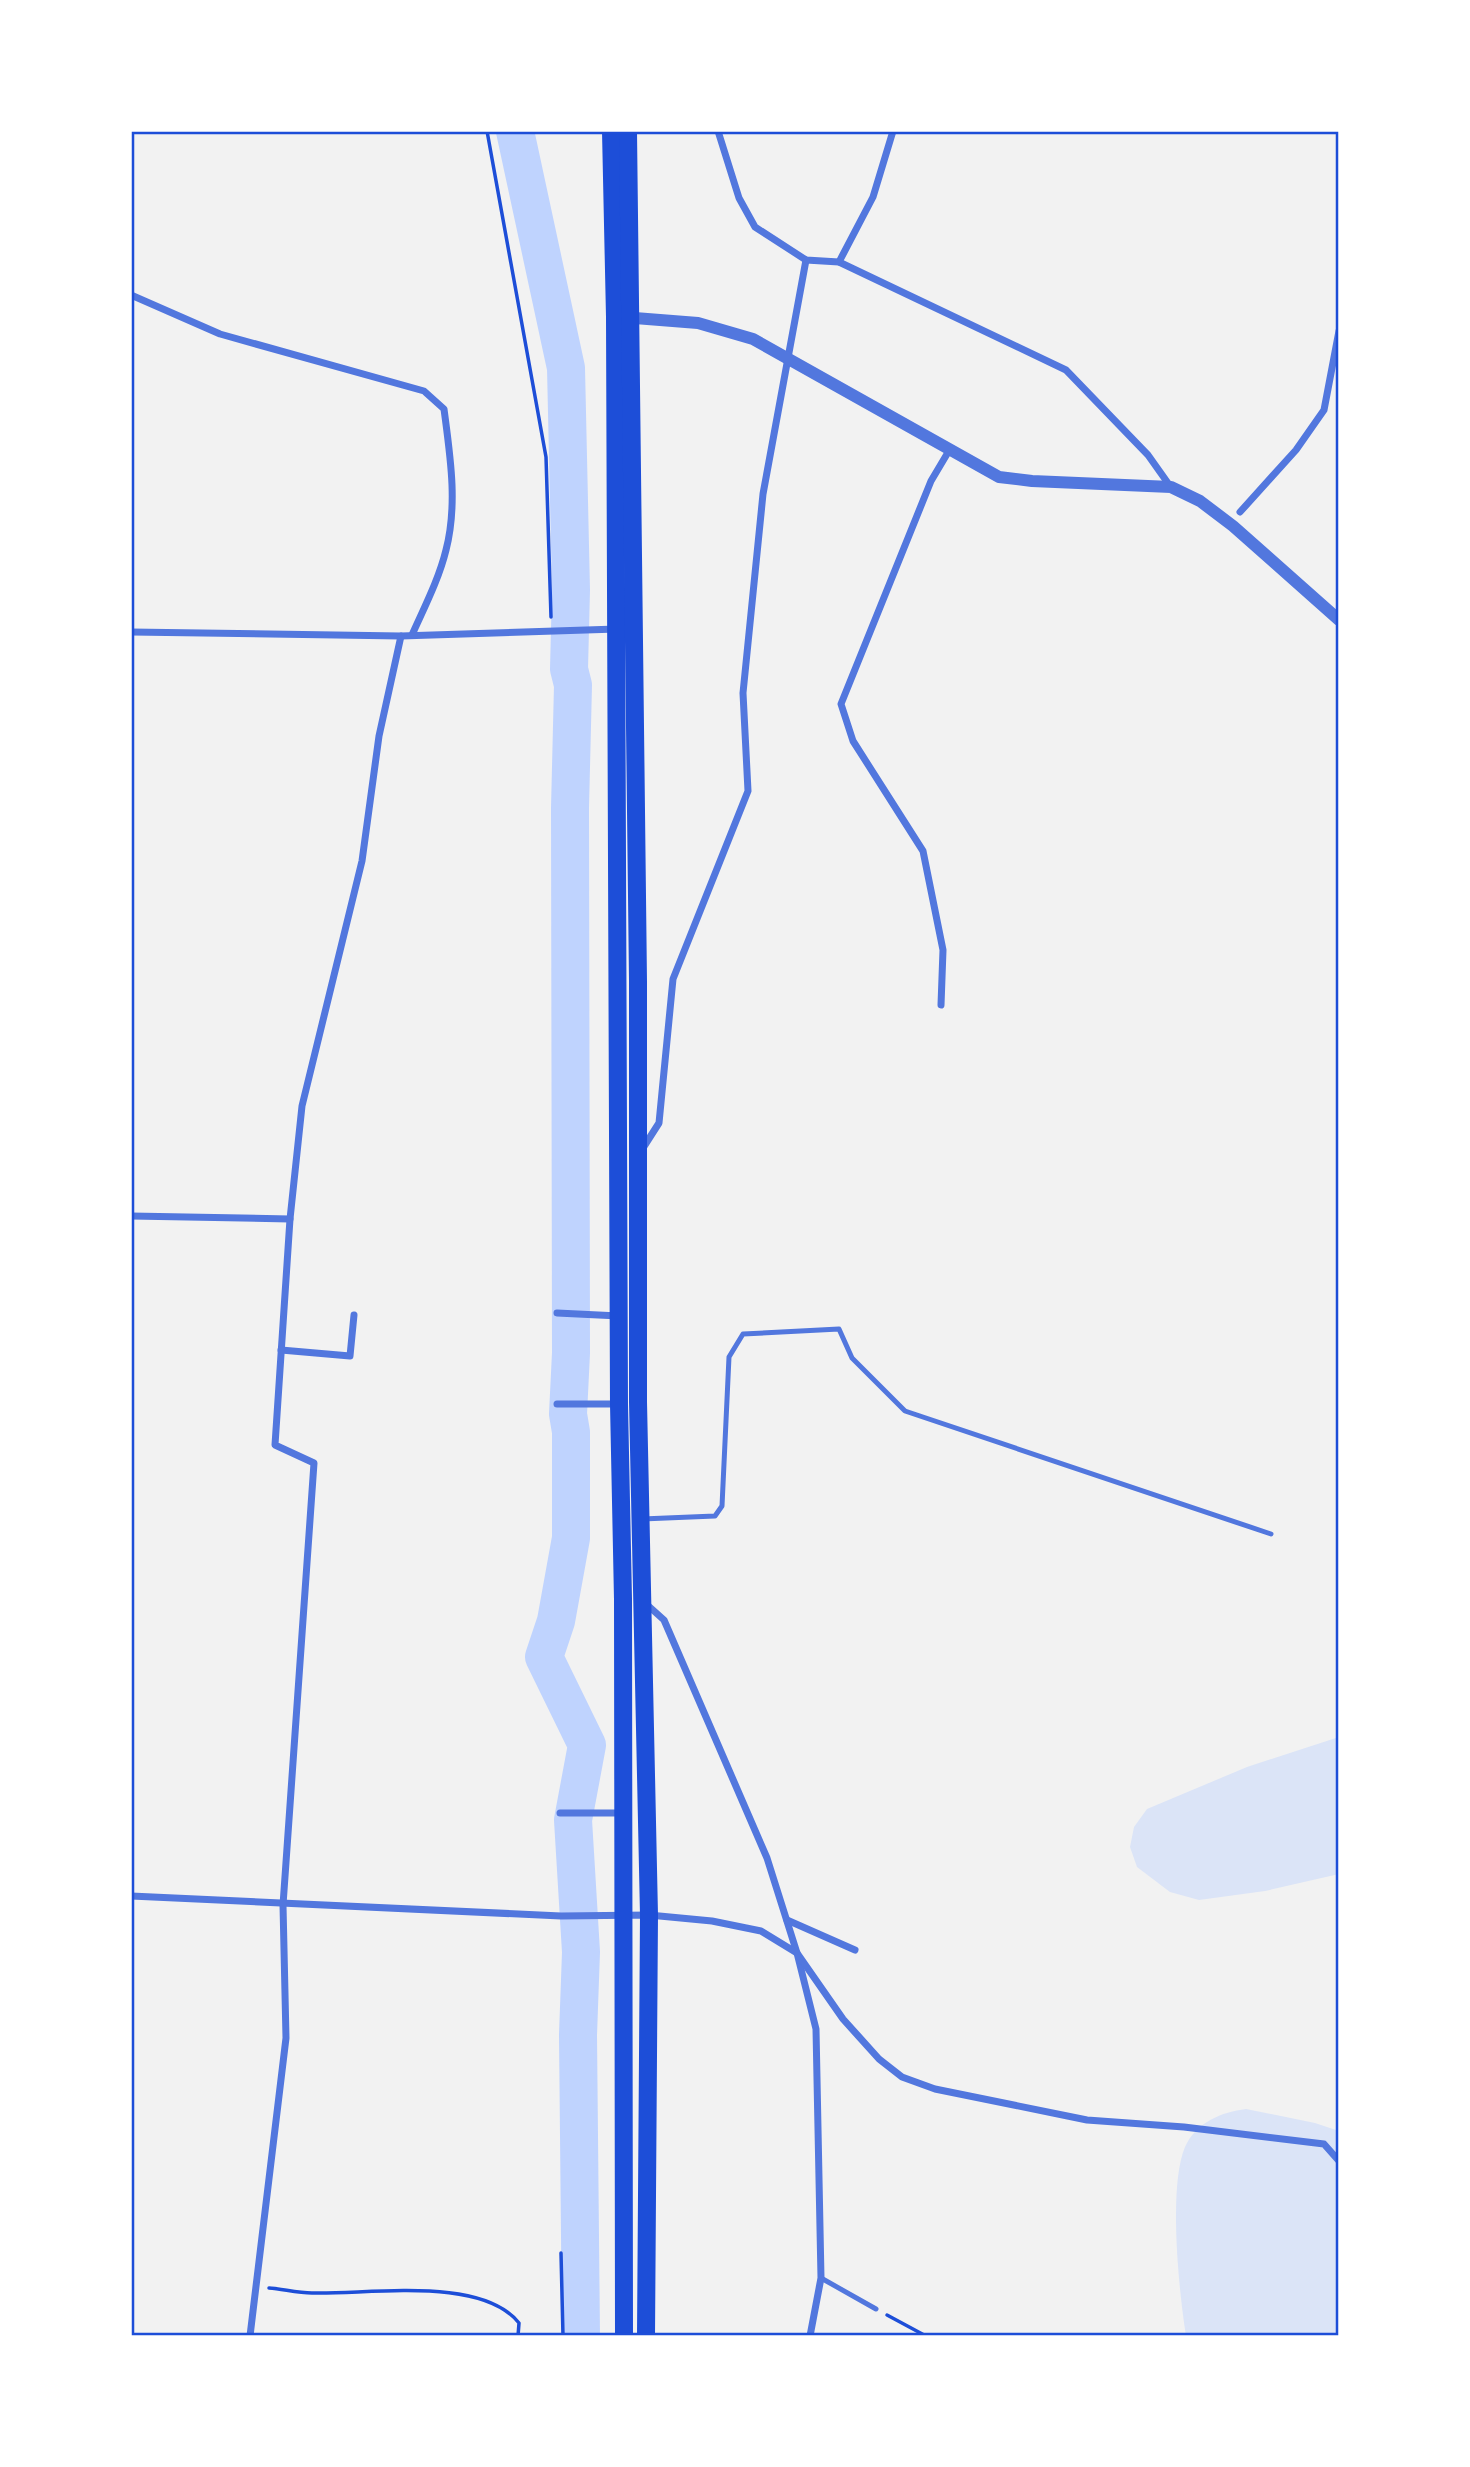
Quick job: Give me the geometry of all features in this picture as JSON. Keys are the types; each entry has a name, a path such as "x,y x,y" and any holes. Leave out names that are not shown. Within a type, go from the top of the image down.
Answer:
{"main road":[{"path":"611,131 623,317"},
{"path":"624,2336 617,1916 622,1522 618,1404 617,1157 623,317 628,131"},
{"path":"621,629 638,1156 638,1402 649,1915 646,2336"}],"street":[{"path":"718,131 739,198 755,227 806,260 839,262 1066,370 1148,455 1171,487"},
{"path":"839,262 873,197 893,131"},
{"path":"617,1157 638,1156 659,1123 673,979 748,791 743,693 763,494 786,356 806,260"},
{"path":"131,295 220,334 424,390 444,409 451,465 452,520 446,551 412,635"},
{"path":"623,317 698,323 753,339 999,477 1171,487 1200,501 1233,526 1339,620"},
{"path":"1240,513 1296,450 1324,410 1339,331"},
{"path":"941,1005 943,950 923,851 853,741 841,704 931,481 950,449"},
{"path":"131,632 401,636 621,629"},
{"path":"250,2336 286,2038 283,1905 314,1463 275,1445 290,1219 302,1106 362,862 379,736 401,636"},
{"path":"131,1216 290,1219"},
{"path":"557,1313 618,1315"},
{"path":"281,1350 351,1356 354,1315"},
{"path":"557,1404 618,1404"},
{"path":"644,1602 664,1620 766,1857 797,1953 816,2029 821,2278 810,2336"},
{"path":"560,1813 620,1813"},
{"path":"131,1896 561,1916 649,1915 712,1921 761,1931 797,1953 843,2019 879,2059 902,2077 935,2089 1087,2120 1184,2127 1324,2144 1339,2161"},
{"path":"787,1920 855,1950"}],"lane":[{"path":"622,1522 715,1516 722,1506 729,1357 743,1334 839,1329 852,1358 905,1411 1271,1534"},
{"path":"821,2278 876,2309"}],"path":[{"path":"487,131 545,457 551,631"},
{"path":"561,2253 563,2336"},
{"path":"256,2288 310,2293 427,2289 509,2311 519,2323 519,2336"},
{"path":"876,2309 926,2336"}],"shaded area":[{"path":"1339,1737 1339,1874 1265,1891 1199,1900 1170,1892 1137,1867 1130,1847 1134,1827 1147,1809 1247,1767"},
{"path":"1246,2109 1315,2123 1339,2131 1339,2336 1186,2336 1176,2240 1180,2165 1190,2138 1203,2125 1219,2116"}],"waterway":[{"path":"515,131 566,368 571,590 569,669 573,685 570,808 571,1353 568,1414 571,1432 571,1538 556,1621 544,1657 587,1745 573,1820 581,1952 578,2035 581,2336"}]}
